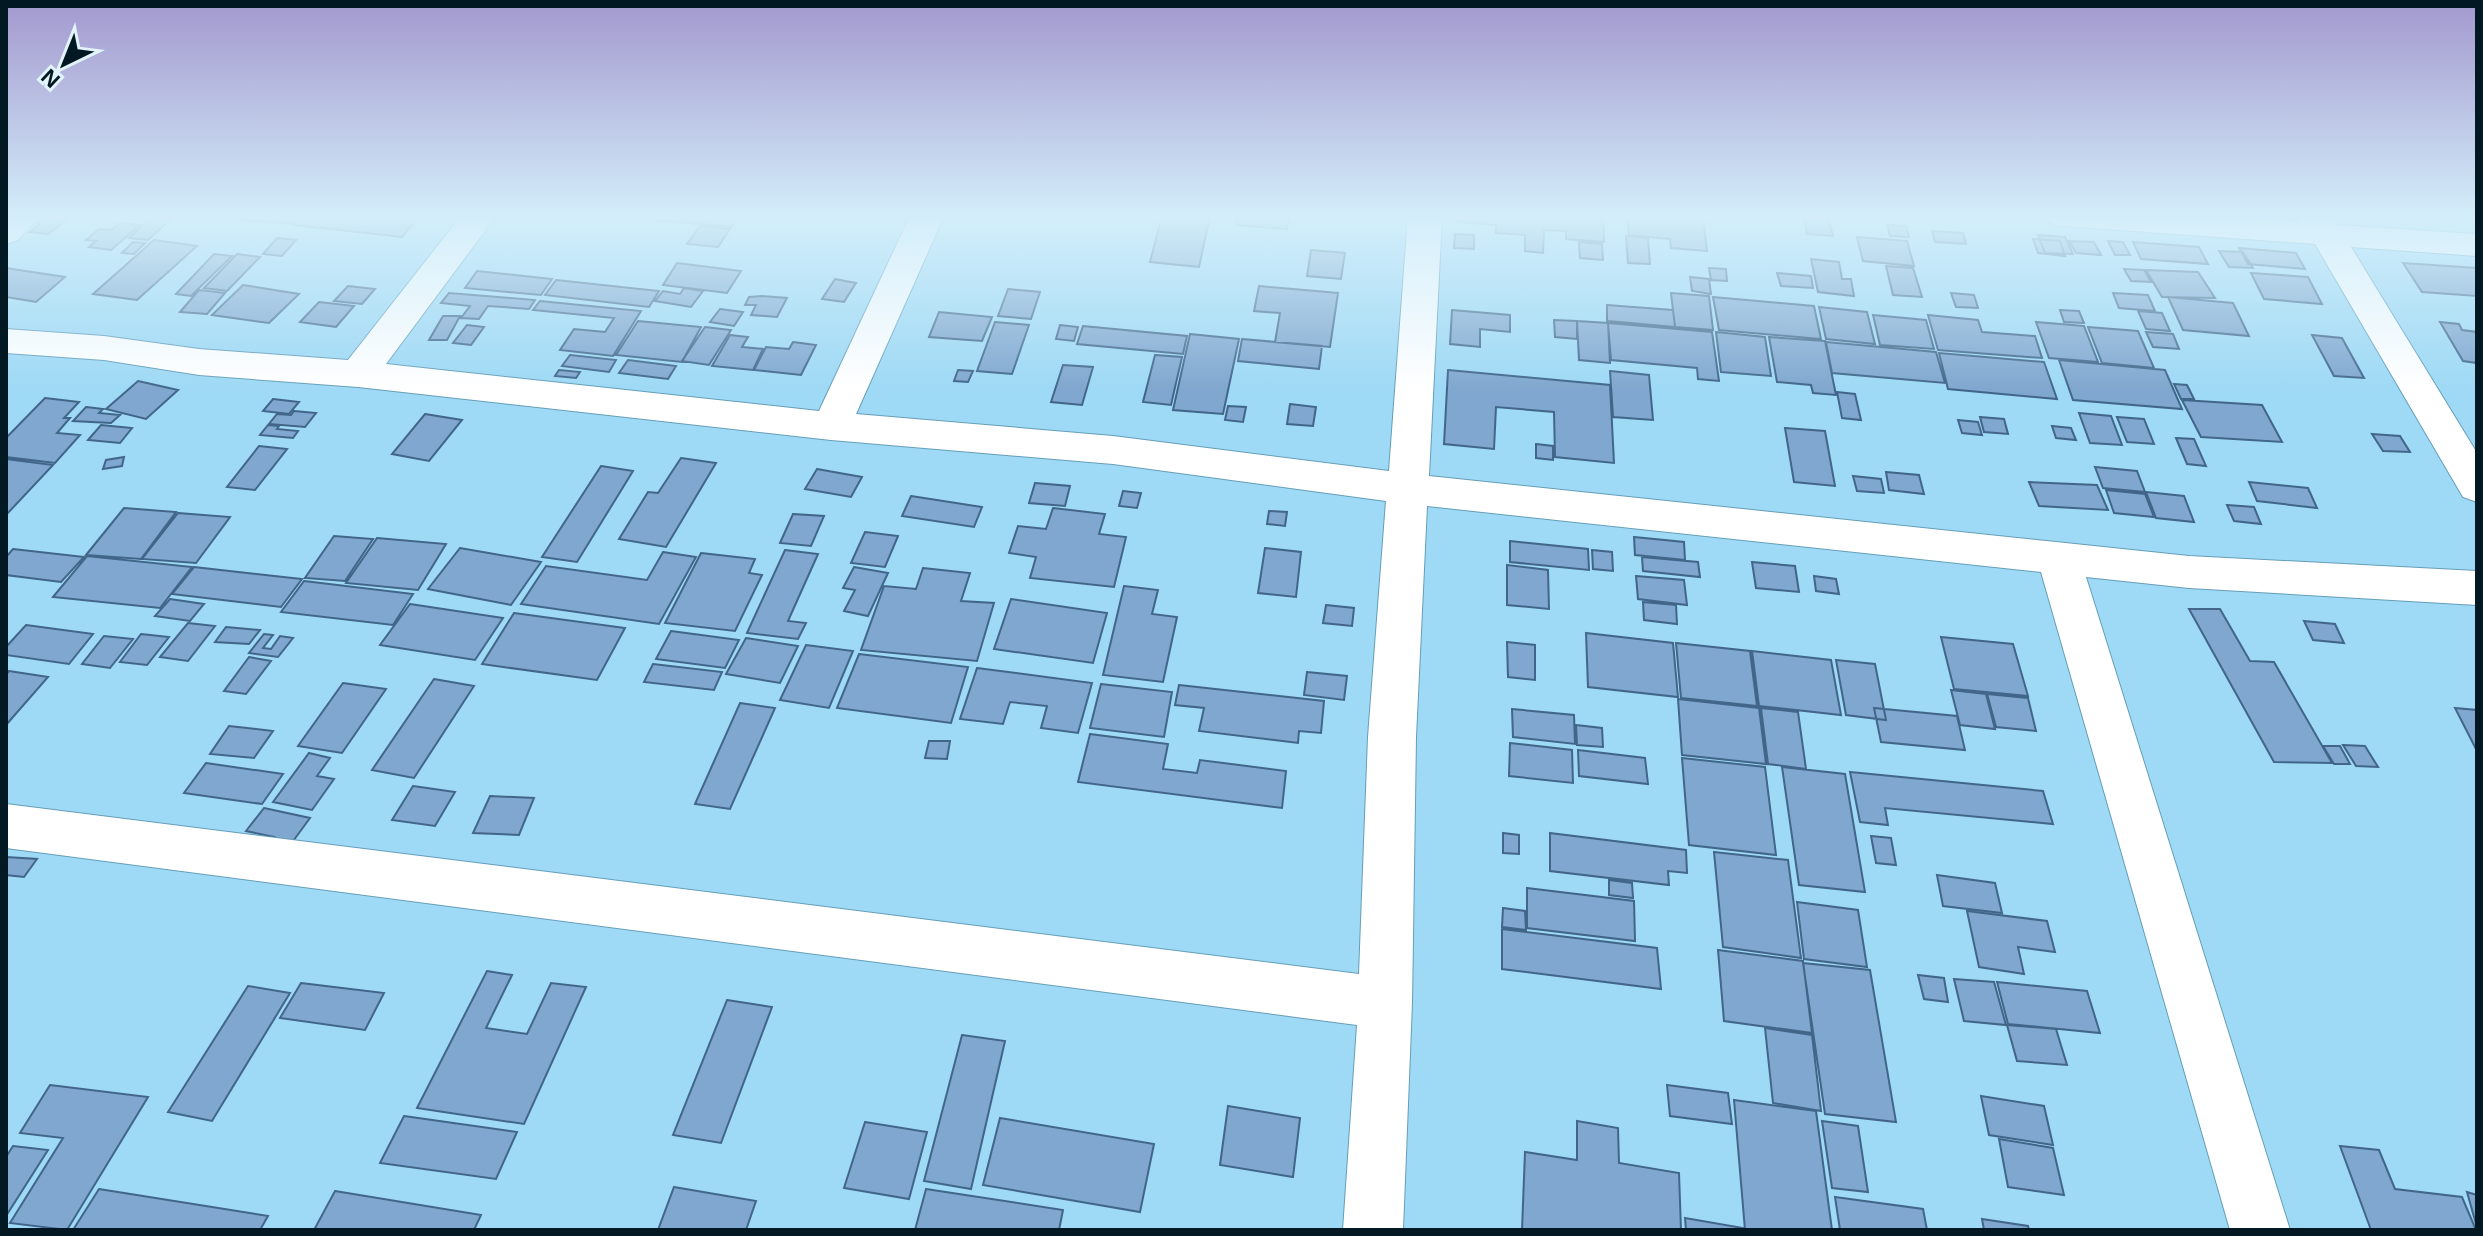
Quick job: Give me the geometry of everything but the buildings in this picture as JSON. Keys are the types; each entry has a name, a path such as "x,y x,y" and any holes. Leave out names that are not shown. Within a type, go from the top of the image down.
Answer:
{"street":[{"path":"358,374 435,274"},
{"path":"831,426 901,274"},
{"path":"1373,1230 1385,1003 1392,737 1422,274"},
{"path":"2348,274 2477,487"},
{"path":"6,341 104,348 199,362 358,374 831,426 1113,450 1410,489 2189,572 2477,588"},
{"path":"2058,557 2260,1230"},
{"path":"6,826 1385,1003"}]}
